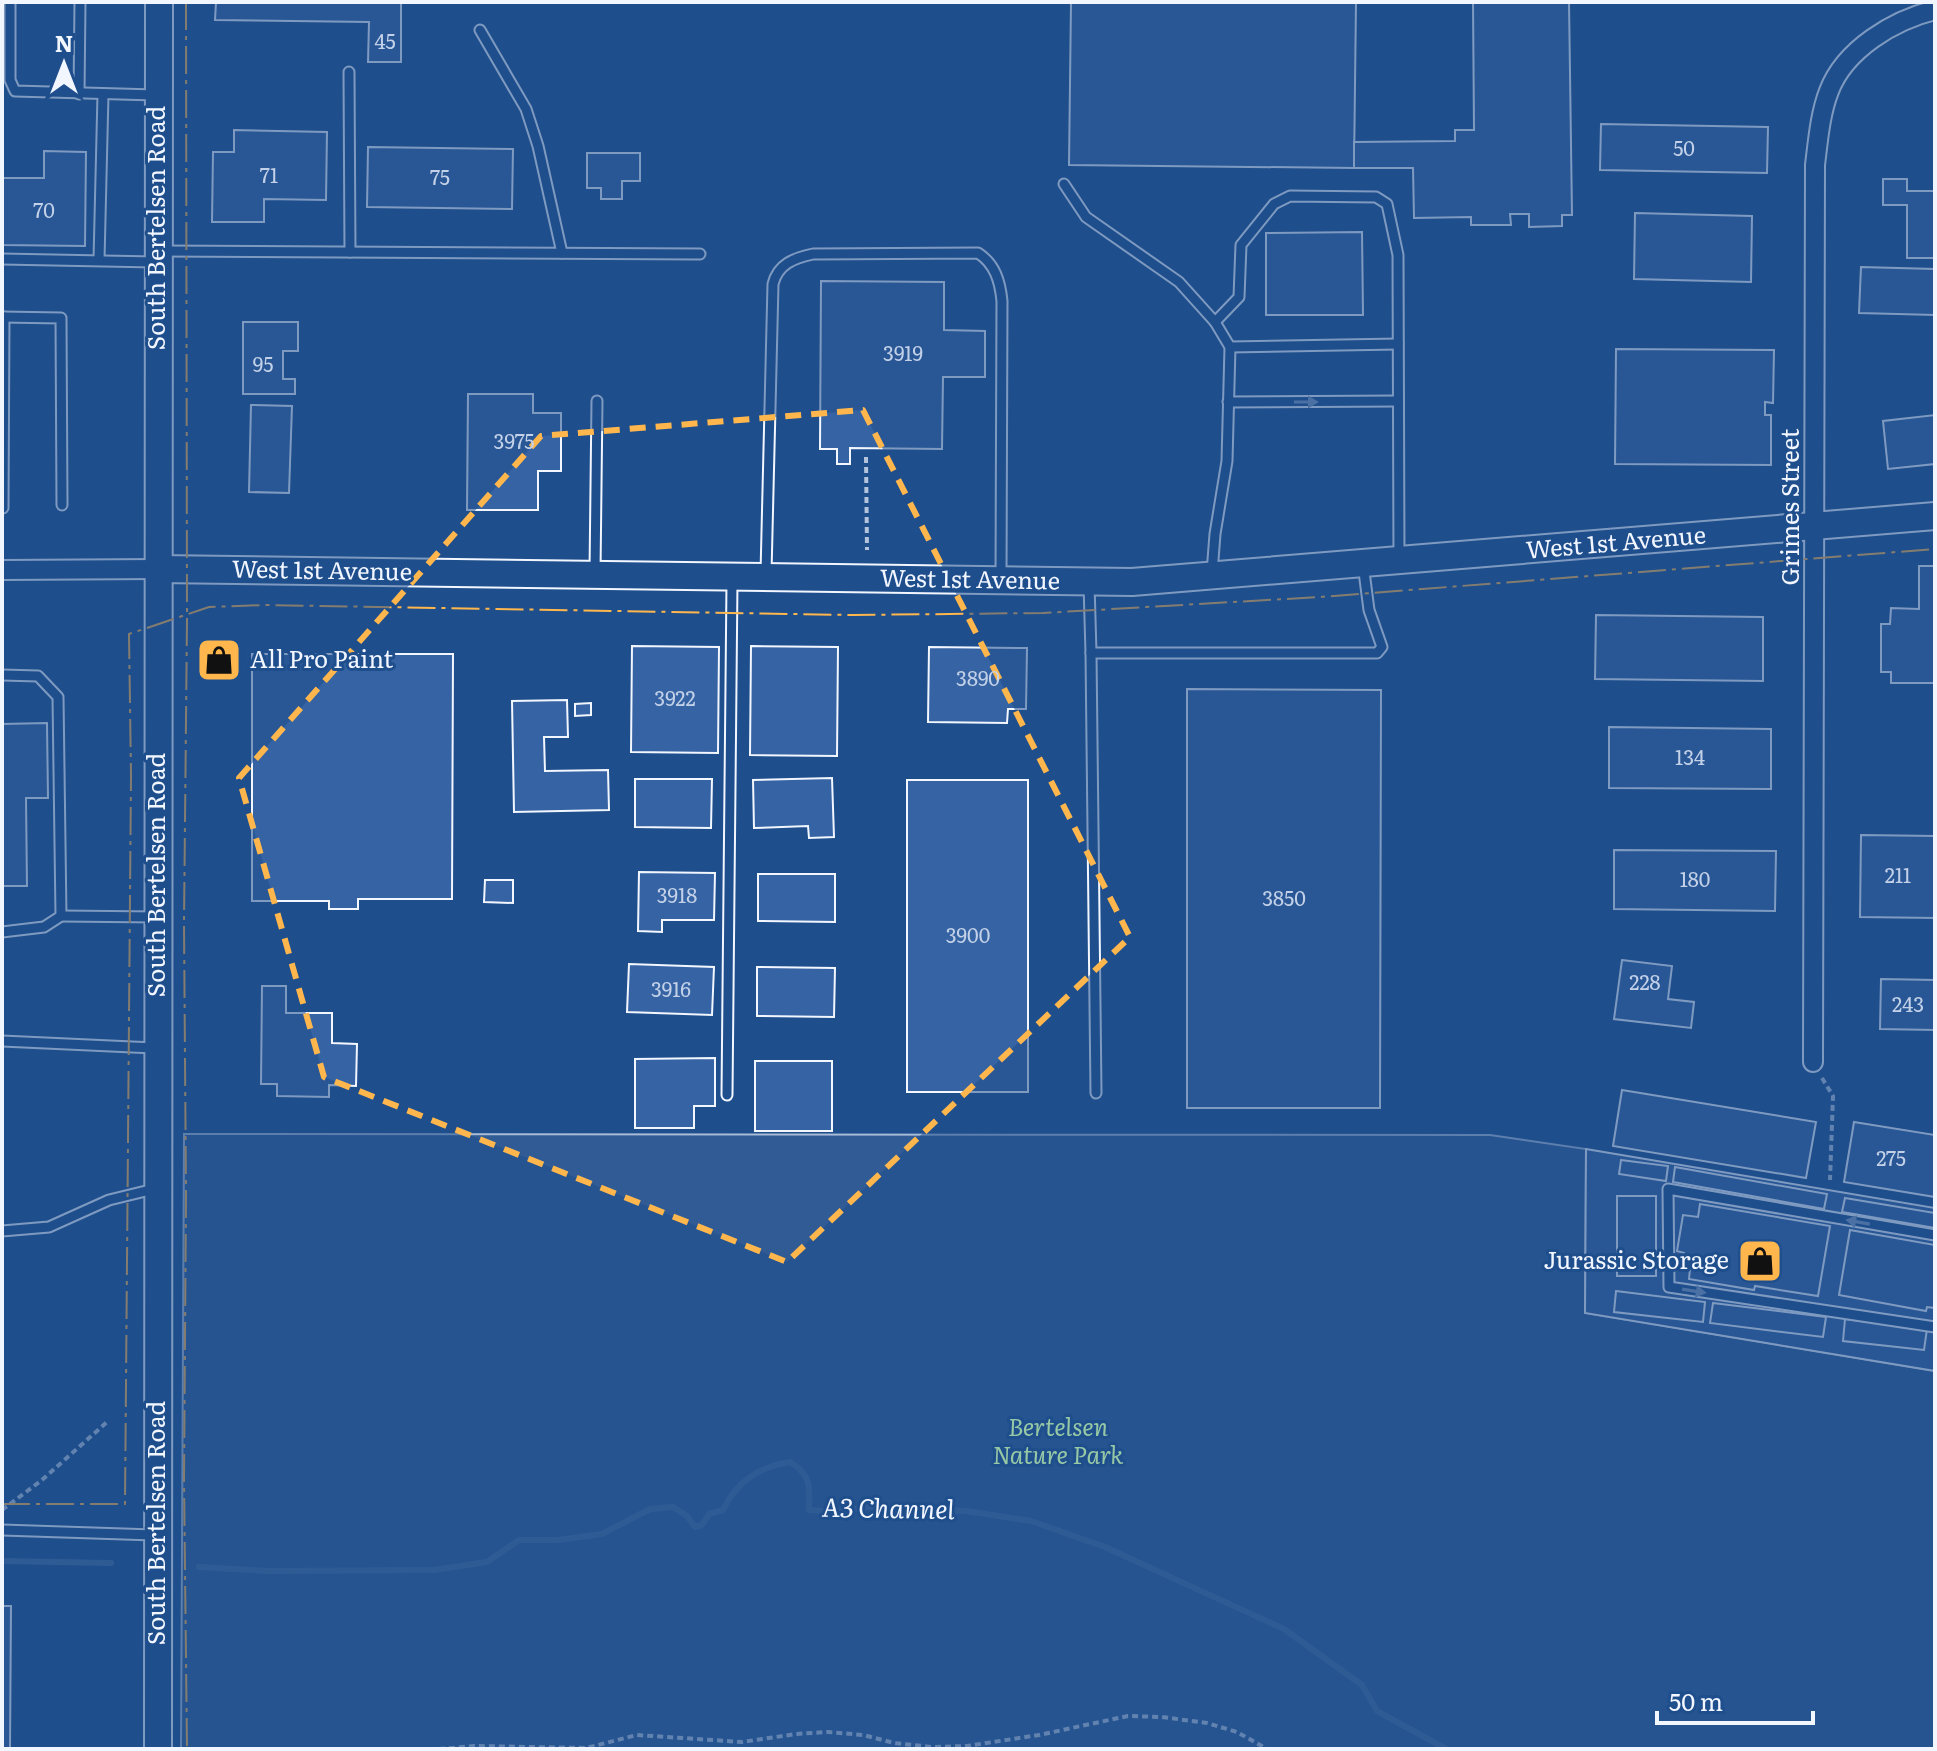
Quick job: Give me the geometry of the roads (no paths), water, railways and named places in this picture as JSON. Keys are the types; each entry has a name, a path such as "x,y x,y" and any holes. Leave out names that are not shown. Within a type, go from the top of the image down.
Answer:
{"street":[{"name":"South Bertelsen Road","path":"158,1749 159,2"},
{"name":"Grimes Street","path":"1813,1062 1815,165 1829,90 1849,59 1886,29 1935,10"},
{"name":"West 1st Avenue","path":"2,570 157,569 1089,582 1212,577 1935,516"}],"lane":[{"path":"10,2 11,87 21,93 158,95"},
{"path":"79,94 80,2"},
{"path":"480,30 526,109 538,146 562,253"},
{"path":"349,72 350,252"},
{"path":"99,260 103,94"},
{"path":"1064,184 1086,217 1179,282 1215,322 1230,347 1227,461 1215,534 1212,577"},
{"path":"1215,322 1239,297 1241,245 1274,204 1290,196 1376,197 1387,204 1398,255 1399,561"},
{"path":"2,259 99,260 350,252 700,254"},
{"path":"766,578 773,284 776,274 798,257 813,254 978,253 994,269 1002,301 1001,581"},
{"path":"3,508 3,317 61,318 62,505"},
{"path":"1230,347 1398,344"},
{"path":"595,575 597,401"},
{"path":"1228,402 1398,401"},
{"path":"1091,653 1377,653 1382,647 1369,610 1363,564"},
{"path":"727,1095 732,577"},
{"path":"1089,582 1096,1093"},
{"path":"2,675 38,676 58,697 61,916"},
{"path":"2,932 44,927 61,916 158,917"},
{"path":"2,1041 158,1048"},
{"path":"2,1231 49,1227 109,1200 157,1188"},
{"path":"1935,1235 1668,1189 1669,1287 1935,1327"},
{"path":"2,1530 157,1535"}],"waterway":[{"name":"A3 Channel","path":"199,1567 268,1571 434,1570 487,1562 519,1540 558,1540 602,1534 650,1509 673,1507 687,1516 695,1527 702,1525 709,1514 723,1510 735,1491 750,1477 790,1462 808,1482 809,1510 837,1512 872,1506 966,1511 1031,1521 1105,1547 1284,1629 1362,1685 1377,1711 1446,1749"},
{"name":"A3 Channel","path":"2,1561 111,1563"}],"place":[{"name":"All Pro Paint","path":"219,660"},
{"name":"Jurassic Storage","path":"1760,1261"}],"park label":[{"name":"Bertelsen Nature Park","path":"1058,1442"}]}
